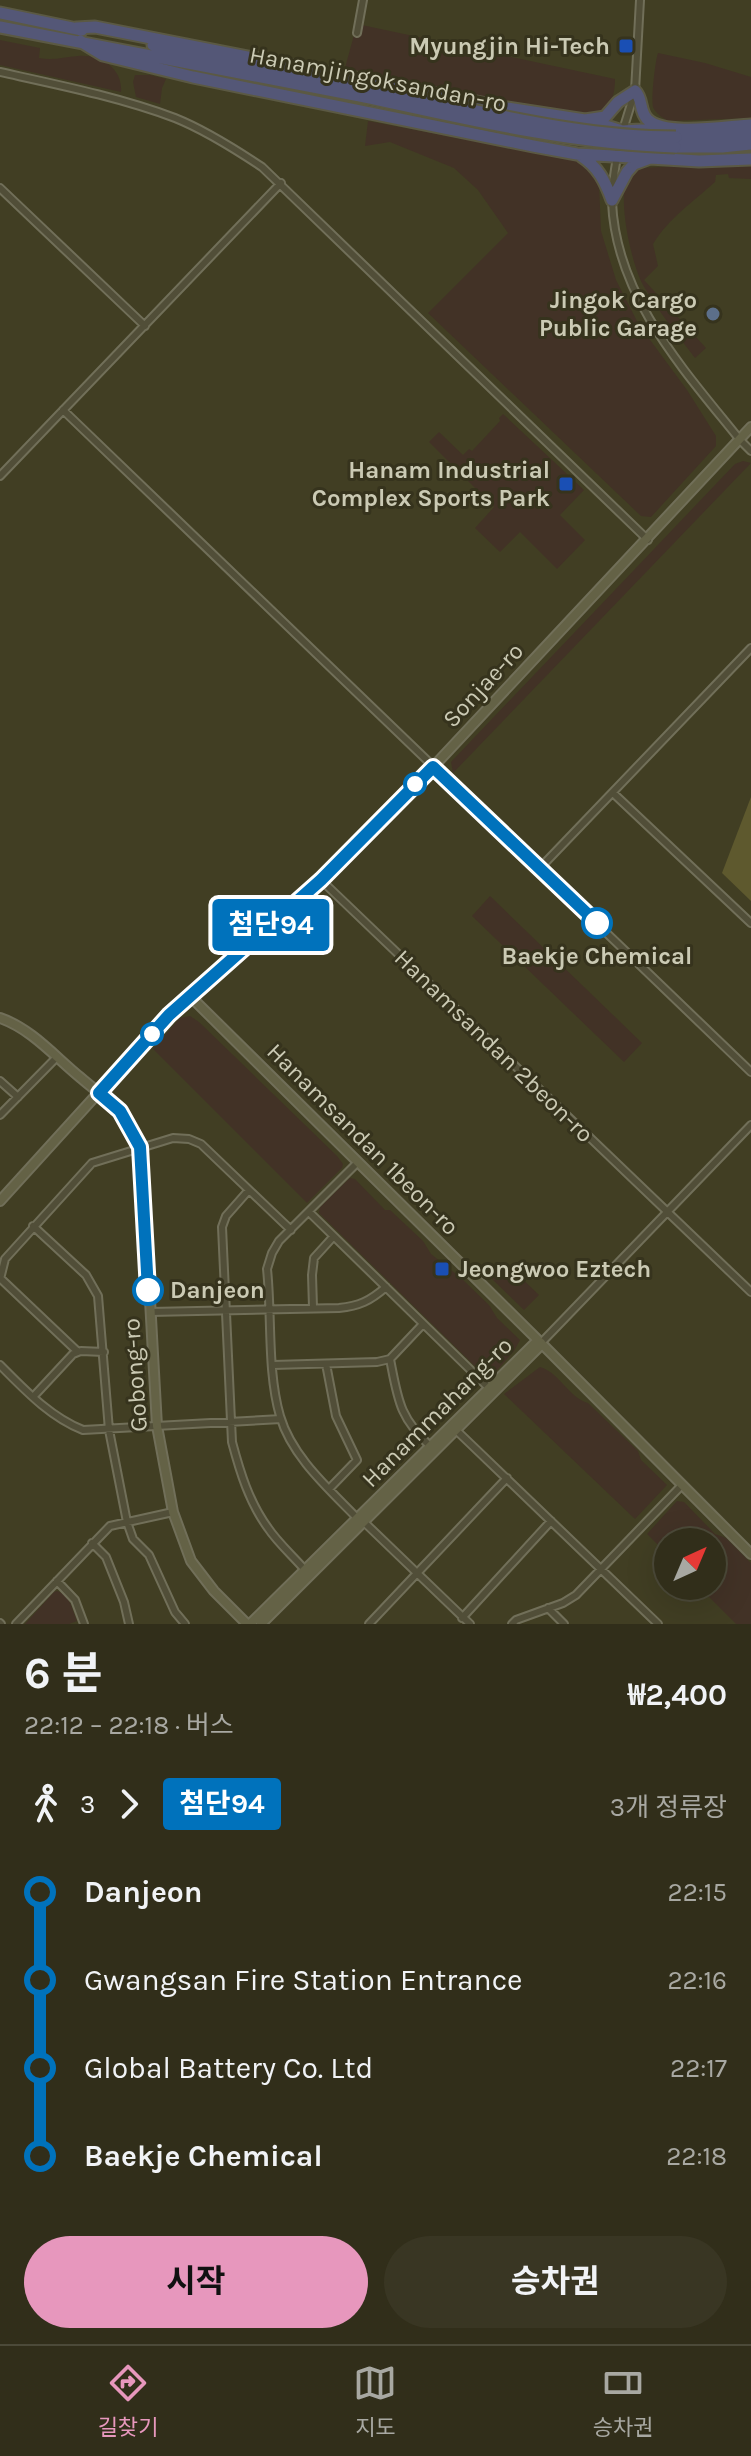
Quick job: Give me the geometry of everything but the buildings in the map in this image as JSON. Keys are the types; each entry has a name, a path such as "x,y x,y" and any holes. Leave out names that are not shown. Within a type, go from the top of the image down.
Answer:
{"highway":[{"name":"Hanamjingoksandan-ro","path":"0,13 76,37"},
{"name":"Hanamjingoksandan-ro","path":"0,27 76,37 366,93 492,125 600,142 751,134"},
{"path":"751,125 674,138 622,131 585,120 507,108 107,29 95,27 76,37 103,55 193,77 577,154 699,161 751,159"},
{"path":"585,120 605,117 618,102 635,91 640,96 641,108 647,118 674,138"},
{"name":"Hanamjingoksandan-ro","path":"674,138 722,147 751,144"},
{"path":"577,154 597,168 612,200"},
{"path":"612,200 634,164 650,158"}],"main road":[{"name":"Sonjae-ro","path":"0,1201 169,1015 321,880 433,767 751,427"},
{"name":"Hanamsandan 1beon-ro","path":"191,997 751,1554"},
{"name":"Gobong-ro","path":"0,1018 34,1037 120,1111 140,1147 157,1426 173,1512 191,1561 214,1591 249,1624"},
{"name":"Hanammahang-ro","path":"261,1624 489,1388 535,1343 541,1343"},
{"name":"Hanammahang-ro","path":"249,1624 362,1521 541,1343"}],"street":[{"path":"357,33 363,0"},
{"path":"640,0 635,91 622,131 612,200 623,265 641,306 682,367 751,451"},
{"path":"0,72 94,93 177,119 237,150 262,167 648,540"},
{"path":"0,476 281,183"},
{"path":"0,188 145,326"},
{"path":"63,410 751,1072"},
{"path":"540,868 751,648"},
{"path":"613,793 751,923"},
{"name":"Hanamsandan 2beon-ro","path":"321,880 751,1292"},
{"path":"0,1115 57,1057"},
{"path":"0,1081 18,1097"},
{"path":"541,1343 751,1125"},
{"path":"78,1352 0,1279 5,1259 92,1163 173,1138 189,1139 201,1144 291,1230"},
{"path":"358,1162 291,1230 272,1253 267,1269 274,1387 281,1419 307,1464 329,1489 470,1624"},
{"path":"248,1191 226,1216 222,1227 232,1442 254,1505 269,1530 305,1570"},
{"path":"309,1212 489,1388"},
{"path":"33,1226 86,1275 98,1296 109,1430 127,1522 133,1539 149,1555 175,1612 185,1624"},
{"path":"313,1307 314,1258 333,1237"},
{"path":"150,1312 359,1306 386,1287"},
{"path":"273,1365 390,1359 423,1324"},
{"path":"33,1397 73,1354 81,1351 104,1352"},
{"path":"390,1359 405,1419 431,1447"},
{"path":"326,1364 336,1416 357,1460 329,1489"},
{"path":"0,1365 65,1423 83,1430 281,1419"},
{"path":"456,1430 658,1624"},
{"path":"369,1624 507,1478"},
{"path":"512,1624 576,1595 681,1486"},
{"path":"16,1624 110,1526 173,1512"},
{"path":"462,1618 551,1521"},
{"path":"92,1543 106,1557 124,1602 129,1624"},
{"path":"57,1581 75,1600 84,1624"},
{"path":"548,1608 564,1624"}],"shaded area":[{"path":"357,24 615,79 614,92 610,104 602,112 589,116 530,107 345,68"},
{"path":"0,40 40,48 39,58 86,56 102,60 118,76 121,92 0,65"},
{"path":"658,53 751,77 751,118 668,121 661,117 653,103"},
{"path":"135,75 166,79 160,104 136,97"},
{"path":"368,121 573,160 586,164 594,172 599,184 601,231 616,280 639,325 716,436 716,446 651,517 641,516 428,313 508,233 478,190 454,168 390,142 365,146"},
{"path":"751,163 751,179 716,175 715,182 674,218 653,244 658,266 644,280 706,348 695,358 655,304 639,276 626,222 625,187 641,168"},
{"path":"503,414 584,490 560,515 585,540 557,569 520,532 500,552 475,528 494,507 429,442 439,432 463,455 469,449 472,451"},
{"path":"743,461 751,463 453,773 451,762 735,464"},
{"path":"751,797 751,901 722,873"},
{"path":"490,896 642,1043 624,1062 472,916"},
{"path":"190,1016 343,1164 307,1203 153,1049 180,1018"},
{"path":"350,1178 355,1179 385,1210 390,1210 423,1241 431,1254 489,1305 497,1318 520,1340 492,1376 485,1376 319,1213 320,1207"},
{"path":"502,1266 506,1269 509,1266 539,1295 524,1310 491,1278"},
{"path":"540,1367 588,1403 638,1451 641,1460 667,1485 635,1519 504,1394"},
{"path":"677,1501 684,1502 709,1528 654,1528 654,1541 647,1534"},
{"path":"726,1538 751,1563 751,1624 736,1624 712,1600 726,1600"},
{"path":"54,1592 68,1599 77,1621 69,1624 25,1624"}],"bus line":[{"name":"첨단94","path":"148,1290 140,1147 120,1111 99,1093 169,1015 321,880 433,767 597,923"}],"place":[{"name":"Myungjin Hi-Tech","path":"626,46"},
{"name":"Jingok Cargo Public Garage","path":"713,314"},
{"name":"Hanam Industrial Complex Sports Park","path":"566,484"},
{"name":"Baekje Chemical","path":"597,923"},
{"name":"Jeongwoo Eztech","path":"442,1269"},
{"name":"Danjeon","path":"148,1290"}]}
